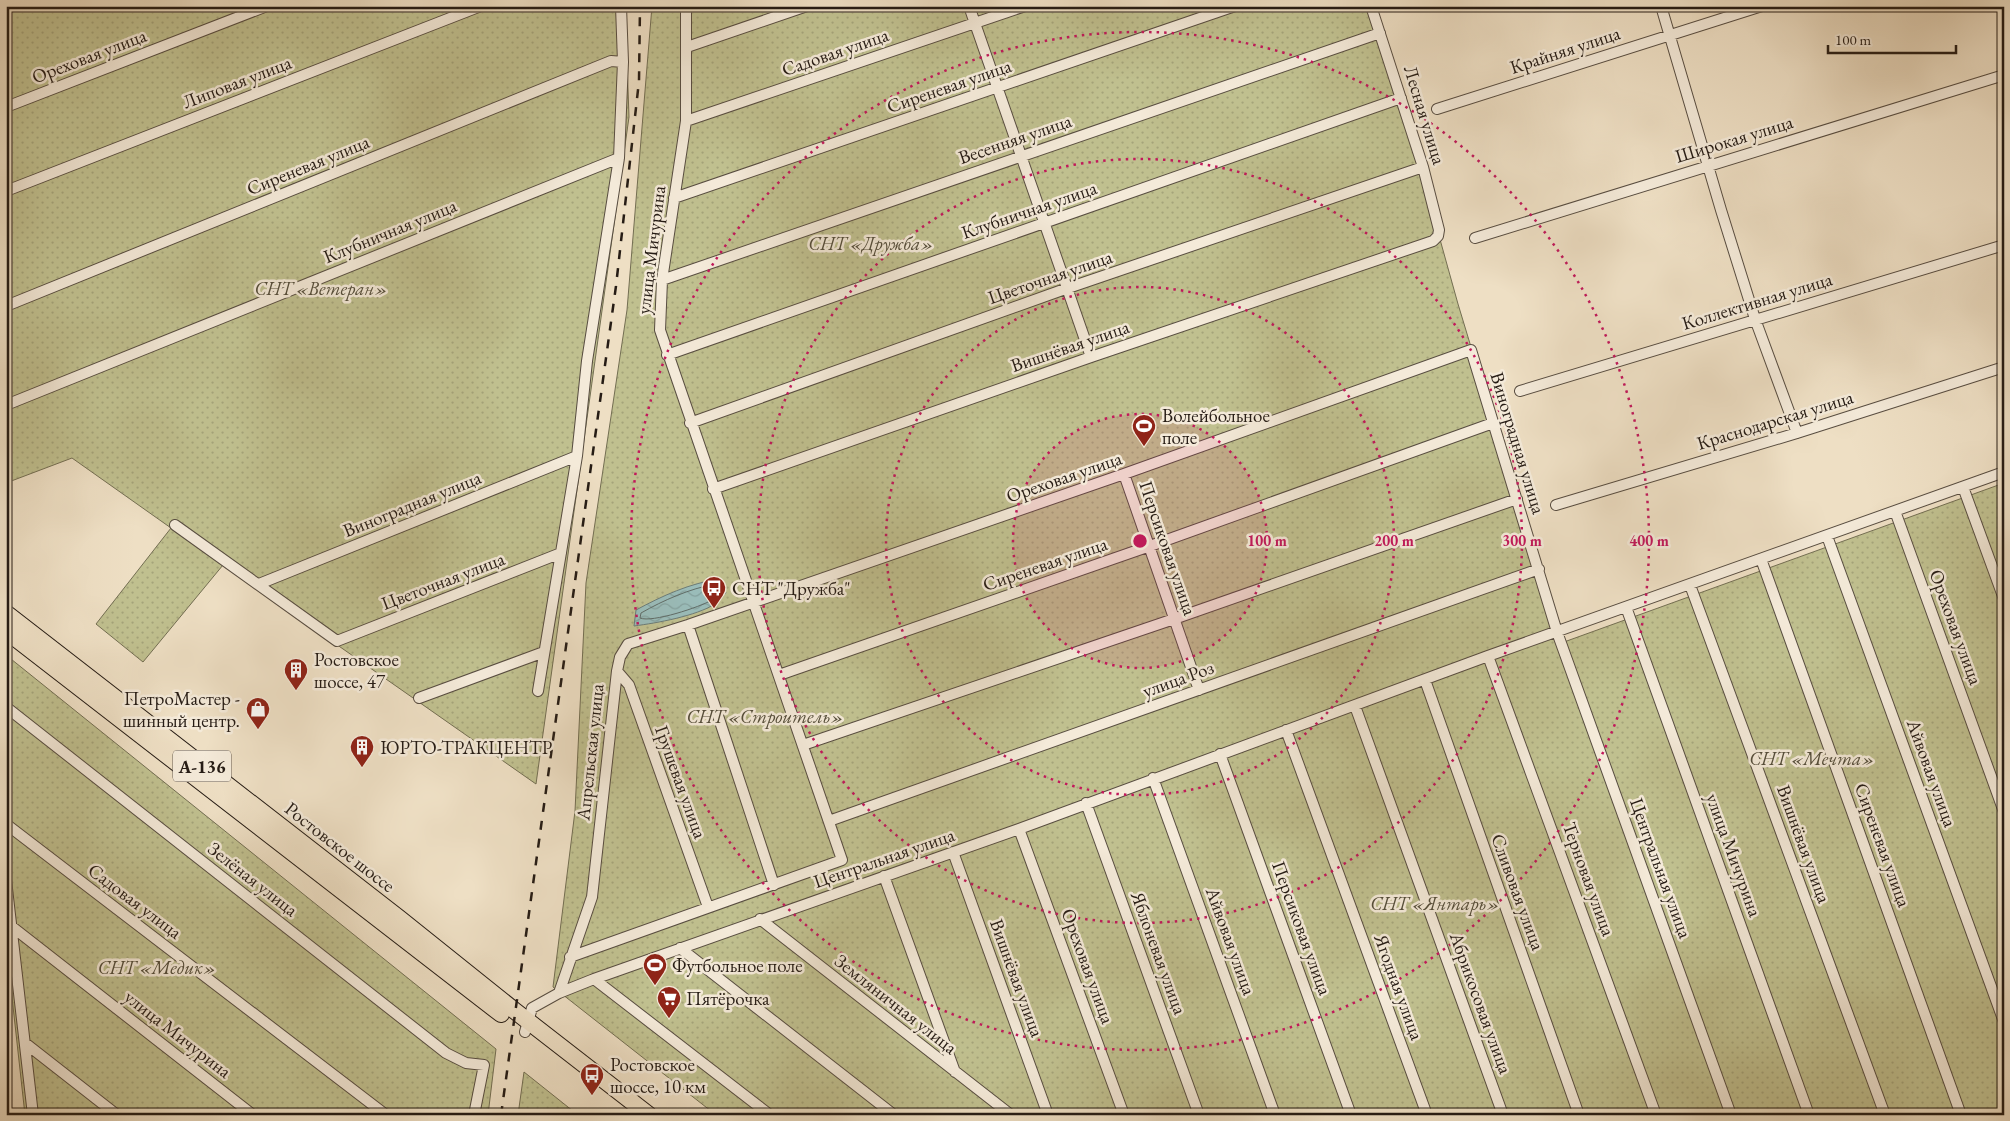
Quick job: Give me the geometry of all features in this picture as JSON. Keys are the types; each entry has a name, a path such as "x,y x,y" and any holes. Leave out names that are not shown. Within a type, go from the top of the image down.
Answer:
{"highway":[{"name":"Ростовское шоссе","path":"7,621 399,918 631,1115"},
{"name":"Ростовское шоссе","path":"526,1027 649,1115"}],"street":[{"path":"6,8 14,6"},
{"name":"Ореховая улица","path":"6,107 268,6"},
{"name":"Липовая улица","path":"6,191 481,6"},
{"path":"538,691 577,456 587,361 619,158 623,62 621,6"},
{"name":"улица Мичурина","path":"686,6 686,121 662,280 660,330 713,489 842,860 774,885"},
{"path":"686,47 807,6"},
{"path":"970,6 1091,357"},
{"name":"Садовая улица","path":"686,121 1025,6"},
{"name":"Сиреневая улица","path":"674,198 1235,6"},
{"name":"Лесная улица","path":"1371,6 1423,167 1439,230 1438,236"},
{"path":"1661,6 1755,320 1797,433"},
{"name":"Крайняя улица","path":"1437,109 1762,6"},
{"name":"Весенняя улица","path":"662,280 1380,33"},
{"name":"Сиреневая улица","path":"6,306 611,61 623,62"},
{"name":"Широкая улица","path":"1475,238 2004,75"},
{"name":"Клубничная улица","path":"668,355 1402,98"},
{"name":"Клубничная улица","path":"6,405 619,158"},
{"name":"Цветочная улица","path":"690,422 1068,288 1423,167"},
{"name":"Вишнёвая улица","path":"713,489 1091,357 1433,241 1438,236"},
{"name":"Коллективная улица","path":"1520,391 2004,245"},
{"name":"Ореховая улица","path":"753,603 1124,474 1471,350"},
{"name":"Виноградная улица","path":"1471,350 1557,632"},
{"name":"Краснодарская улица","path":"1556,505 1797,433 2004,366"},
{"name":"Сиреневая улица","path":"779,675 1150,546 1493,423"},
{"name":"Виноградная улица","path":"259,584 577,456"},
{"name":"Центральная улица","path":"526,1027 532,1008 558,993 594,979 953,852 1488,656 2004,472"},
{"name":"Персиковая улица","path":"1124,474 1199,690"},
{"path":"1963,487 2004,599"},
{"path":"803,745 1174,619 1516,499"},
{"name":"Ореховая улица","path":"1895,511 2004,812"},
{"path":"175,524 259,584"},
{"name":"Айвовая улица","path":"1827,536 2004,1022"},
{"name":"Цветочная улица","path":"259,584 337,640 561,553"},
{"name":"Сиреневая улица","path":"1761,559 1961,1115"},
{"name":"улица Роз","path":"828,821 1539,569"},
{"name":"Вишнёвая улица","path":"1690,585 1885,1115"},
{"name":"Апрельская улица","path":"558,993 592,896 620,657 628,644 753,603"},
{"name":"улица Мичурина","path":"1626,607 1809,1115"},
{"path":"570,957 774,885 688,625"},
{"name":"Центральная улица","path":"1557,632 1731,1115"},
{"path":"419,698 544,652"},
{"name":"Терновая улица","path":"1488,656 1656,1115"},
{"name":"Грушевая улица","path":"617,670 628,685 708,907"},
{"name":"Сливовая улица","path":"1425,680 1579,1115"},
{"name":"Абрикосовая улица","path":"1355,706 1503,1115"},
{"name":"Зелёная улица","path":"6,707 446,1053 466,1063 484,1065 474,1115"},
{"name":"Ягодная улица","path":"1286,730 1427,1115"},
{"name":"Персиковая улица","path":"1220,754 1350,1115"},
{"name":"Айвовая улица","path":"1153,778 1275,1115"},
{"name":"Яблоневая улица","path":"1086,803 1199,1115"},
{"name":"Садовая улица","path":"6,824 386,1115"},
{"name":"Ореховая улица","path":"1019,828 1124,1115"},
{"name":"Вишнёвая улица","path":"953,852 1048,1115"},
{"path":"884,876 956,1073"},
{"path":"6,880 33,1115"},
{"name":"Земляничная улица","path":"760,919 1011,1115"},
{"name":"улица Мичурина","path":"11,926 253,1115"},
{"path":"680,948 894,1115"},
{"path":"594,979 770,1115"},
{"path":"25,1043 117,1115"}],"green space":[{"name":"СНТ «Ветеран»","path":"6,6 625,6 629,117 536,784 223,565 143,662 96,624 171,528 72,458 6,483"},
{"path":"652,6 1375,6 1458,304 1517,499 1564,642 2004,483 2004,1115 716,1115 553,987 575,811 586,583 627,310"},
{"name":"СНТ «Медик»","path":"6,655 496,1049 488,1115 25,1115 6,943"},
{"path":"524,1072 578,1115 518,1115"}],"water":[{"path":"720,579 726,593 715,604 698,612 665,621 634,626 636,610 676,591"}],"railway":[{"path":"501,1115 616,286 639,81 640,6"}],"place":[{"name":"Волейбольное поле","path":"1144,447"},
{"name":"СНТ \"Дружба\"","path":"714,609"},
{"name":"Ростовское шоссе, 47","path":"296,691"},
{"name":"ПетроМастер - шинный центр.","path":"258,730"},
{"name":"ЮРТО-ТРАКЦЕНТР","path":"362,768"},
{"name":"Футбольное поле","path":"655,986"},
{"name":"Пятёрочка","path":"669,1019"},
{"name":"Ростовское шоссе, 10 км","path":"592,1096"}],"park label":[{"name":"СНТ «Дружба»","path":"871,243"},
{"name":"СНТ «Строитель»","path":"765,716"},
{"name":"СНТ «Мечта»","path":"1812,758"},
{"name":"СНТ «Янтарь»","path":"1435,903"}]}
